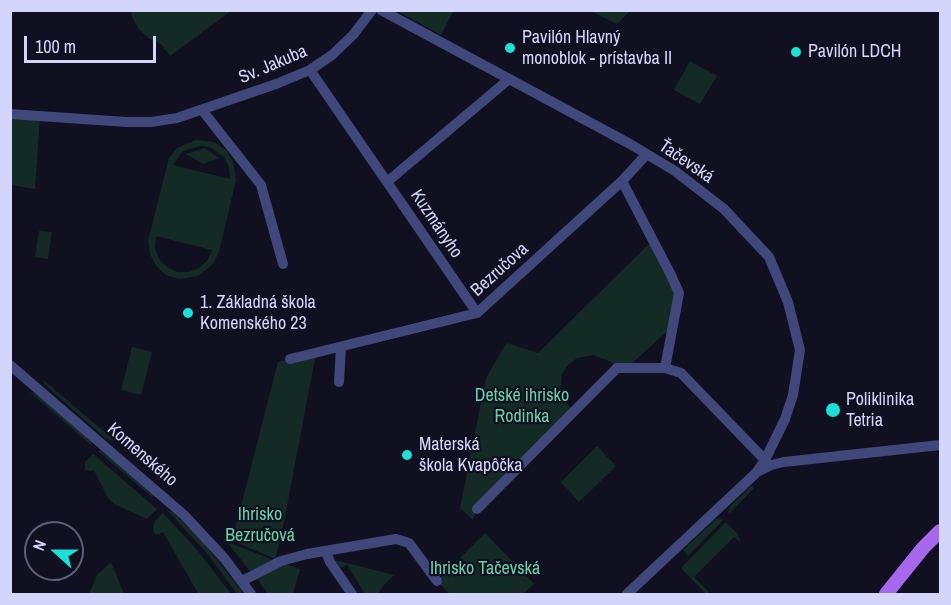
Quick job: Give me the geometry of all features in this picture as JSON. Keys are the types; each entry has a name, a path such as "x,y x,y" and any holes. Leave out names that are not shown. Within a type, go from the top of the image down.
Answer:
{"main road":[{"path":"886,594 923,548 940,531"}],"street":[{"name":"Sv. Jakuba","path":"10,114 126,122 151,122 177,118 310,70 332,55 353,35 372,10"},
{"name":"Ťačevská","path":"381,10 630,144 675,171 732,217 769,256 788,302 800,350 795,384 785,419 756,473 627,594"},
{"name":"Kuzmányho","path":"310,70 477,313"},
{"name":"Kuzmányho","path":"387,183 508,80"},
{"path":"202,110 261,185 283,264"},
{"name":"Bezručova","path":"290,359 477,313 622,181 646,155"},
{"path":"622,181 671,274 678,292 665,368"},
{"path":"339,382 341,347"},
{"name":"Komenského","path":"10,364 177,507 204,535 251,594"},
{"path":"477,509 617,368 665,368 681,373 765,460"},
{"name":"Ťačevská","path":"756,473 771,465 784,462 940,446"},
{"path":"242,581 281,561 396,538 409,543 437,581"},
{"path":"326,552 330,562 352,594"}],"green space":[{"path":"131,10 231,11 170,56 161,44 148,38 138,28"},
{"path":"450,10 453,12 441,35 397,11"},
{"path":"629,10 630,11 617,24 591,11"},
{"path":"690,61 717,76 700,104 674,90"},
{"path":"10,113 40,116 35,189 11,185"},
{"path":"195,140 215,142 226,150 233,161 236,180 219,252 213,264 198,276 179,279 166,275 156,266 150,254 148,241 169,158 177,148","holes":["199,146 210,147 224,157 229,167 230,179 173,165 183,151","156,236 212,250 208,260 199,268 189,272 177,272 167,267 159,259 155,248"]},
{"path":"205,148 219,158 203,164 186,154"},
{"path":"39,231 52,232 48,259 35,257"},
{"name":"Detské ihrisko Rodinka","path":"653,240 679,293 673,326 627,368 617,368 611,362 594,355 577,358 567,366 562,374 560,391 562,398 574,411 477,509 473,520 460,508 486,378 502,350 507,343 538,353"},
{"path":"132,347 152,352 141,395 121,390"},
{"name":"Ihrisko Bezručová","path":"316,353 275,559 235,542 233,537 278,362"},
{"path":"42,379 115,441 106,439 44,384"},
{"path":"30,392 36,394 92,441 91,445"},
{"path":"597,446 616,466 579,502 561,482"},
{"path":"101,450 155,495 152,497 98,451"},
{"path":"93,454 157,509 147,519 114,504 108,498 94,470 85,470 85,462"},
{"path":"752,485 754,488 729,514 729,508"},
{"path":"167,510 173,512 202,541 244,594 237,594 206,552"},
{"path":"163,513 198,551 231,594 198,593 163,532 156,535 153,530 155,521"},
{"path":"716,519 724,519 688,556 683,550"},
{"path":"726,522 738,534 740,542 734,537 694,577 709,592 706,594 681,568"},
{"name":"Ihrisko Tačevská","path":"485,533 534,584 523,594 450,594 437,581"},
{"path":"227,542 274,560 250,571"},
{"path":"335,560 394,575 378,594 365,594 347,565 341,568"},
{"path":"111,562 124,594 89,594 97,575"},
{"path":"285,564 300,569 293,594 268,594 257,579"}],"place":[{"name":"Pavilón Hlavný monoblok - prístavba II","path":"510,48"},
{"name":"Pavilón LDCH","path":"796,52"},
{"name":"1. Základná škola Komenského 23","path":"188,313"},
{"name":"Poliklinika Tetria","path":"833,410"},
{"name":"Materská škola Kvapôčka","path":"407,455"}]}
